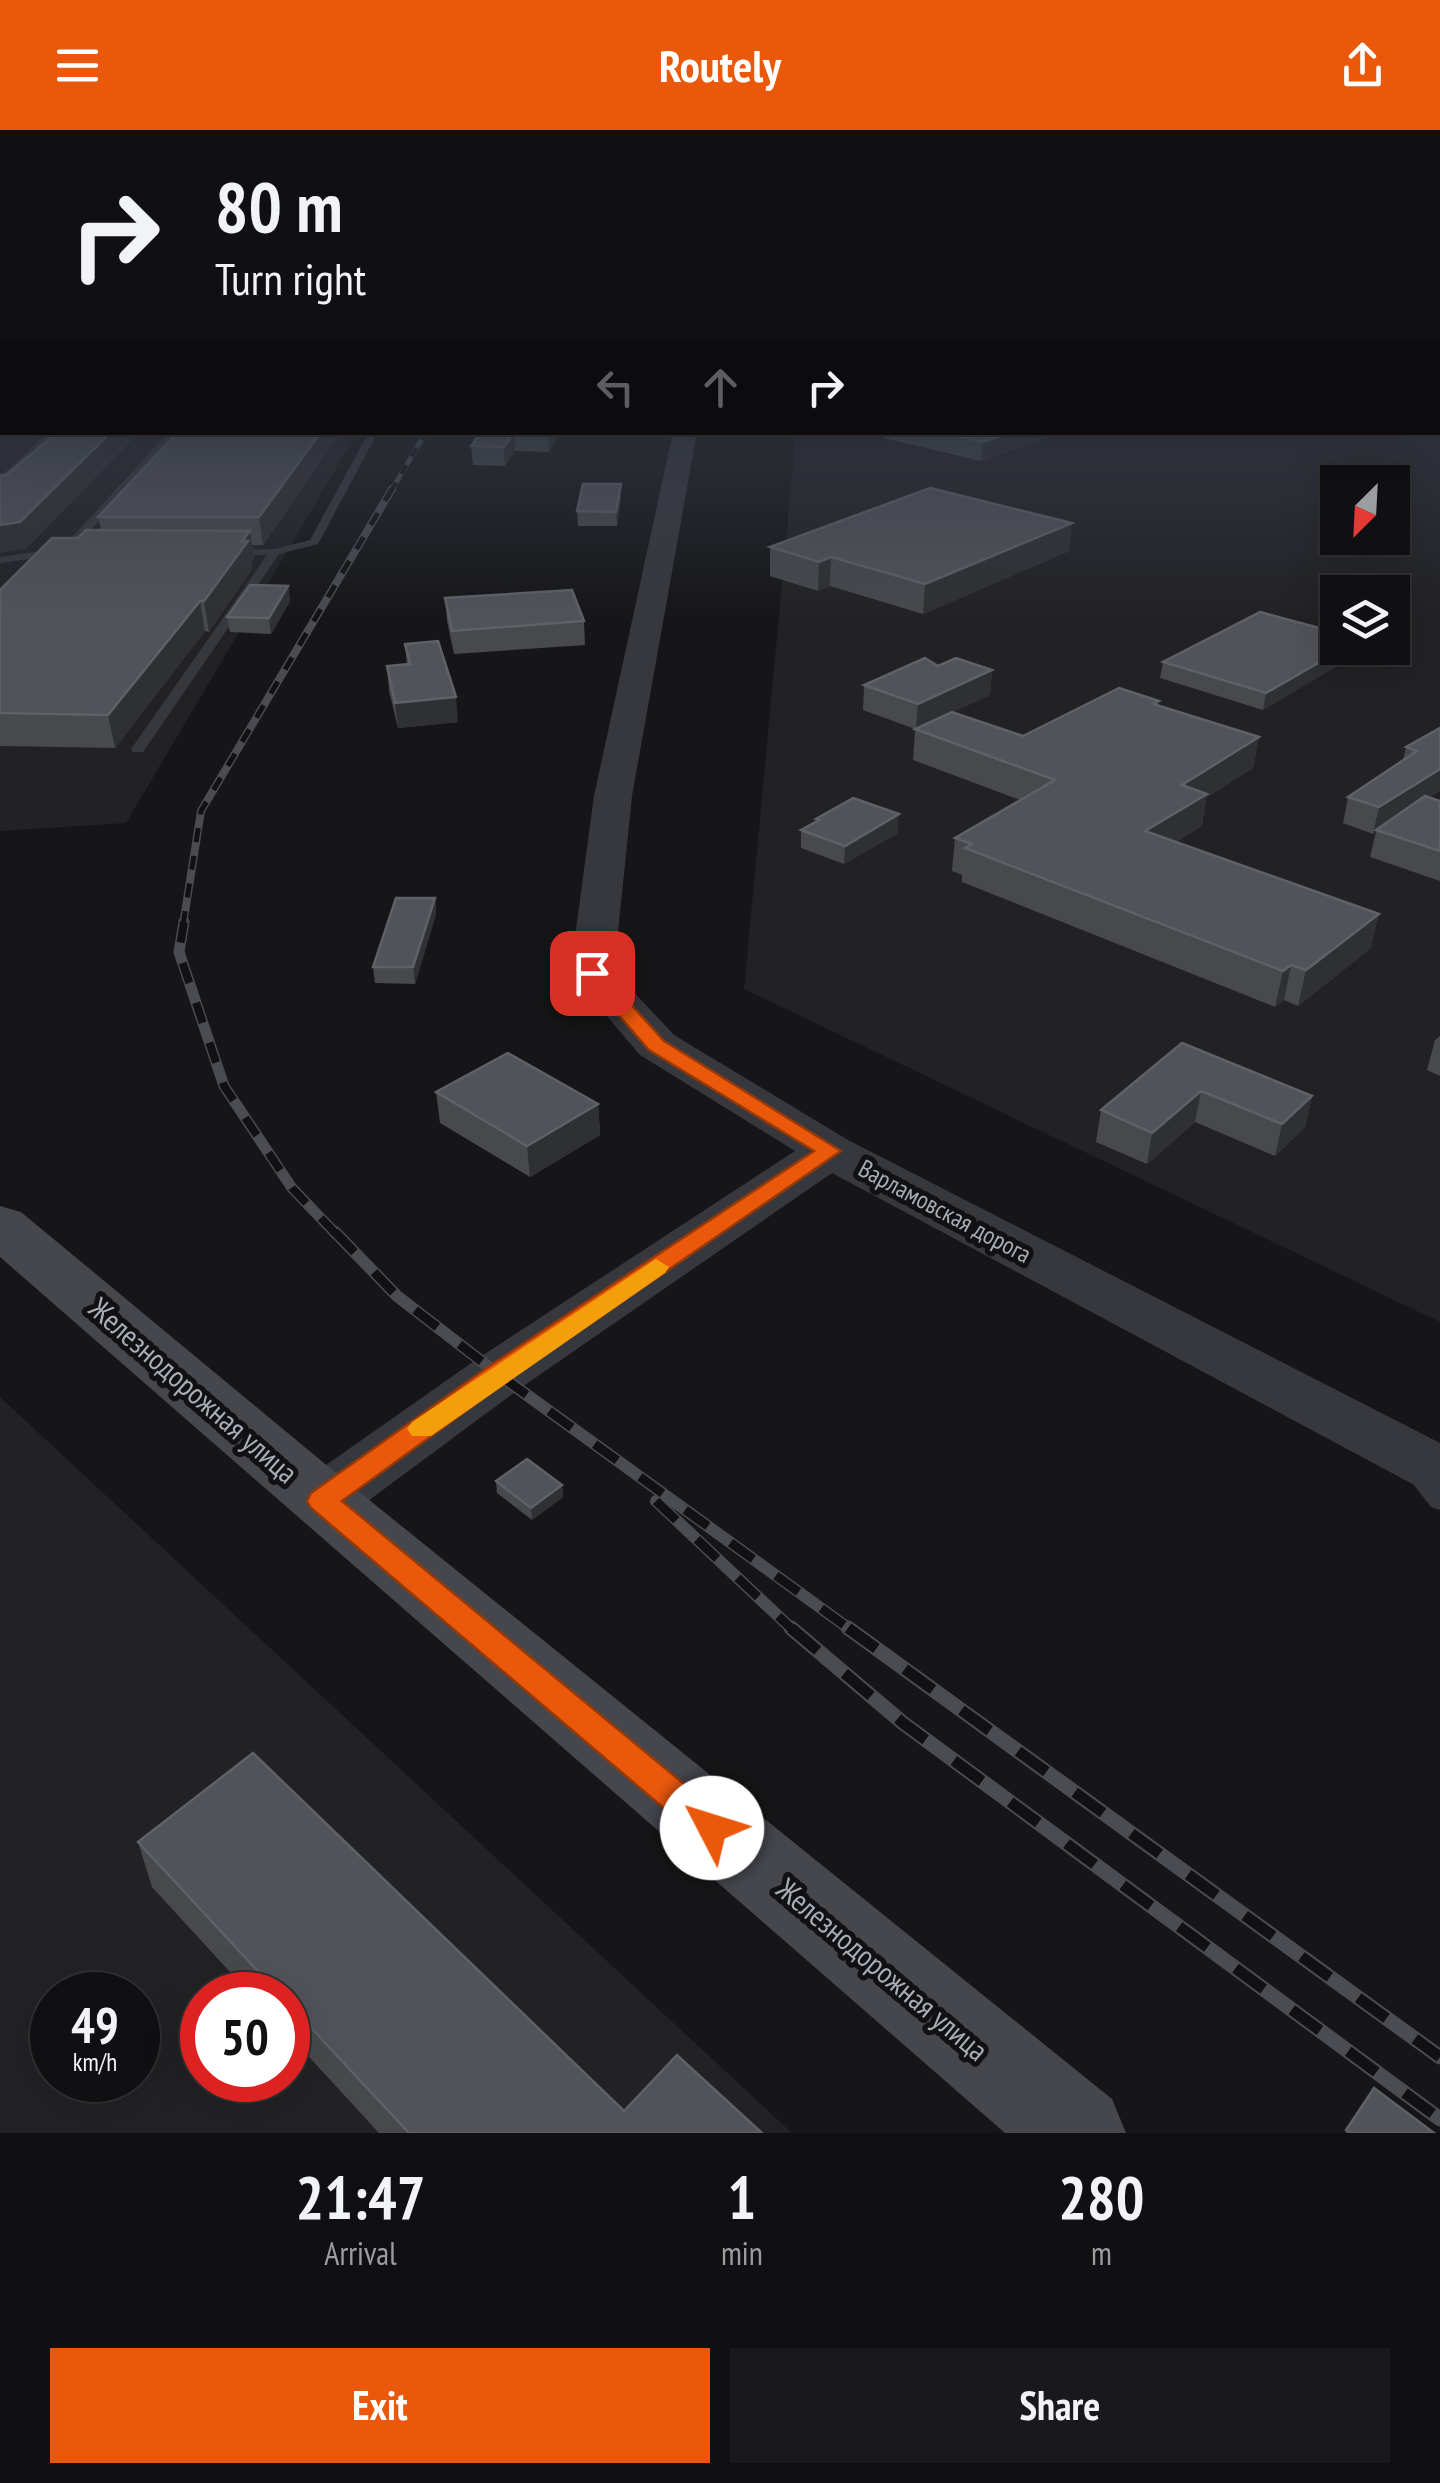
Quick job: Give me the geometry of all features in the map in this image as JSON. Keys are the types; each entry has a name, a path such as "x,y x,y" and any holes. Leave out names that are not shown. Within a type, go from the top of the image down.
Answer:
{"main road":[{"name":"Железнодорожная улица","path":"0,1225 322,1501 1078,2133"}],"street":[{"name":"Варламовская дорога","path":"684,435 612,796 592,973 657,1045 830,1151 1418,1460"},
{"path":"322,1501 498,1374 830,1151"}],"lane":[{"path":"0,483 51,435"},
{"path":"66,551 172,435"},
{"path":"218,552 275,552 314,542 372,435"},
{"path":"0,560 85,551"},
{"path":"138,750 275,552"},
{"path":"1418,1460 1440,1500"}],"shaded area":[{"path":"0,435 356,435 126,823 0,831"},
{"path":"796,435 1440,435 1440,1322 744,989"},
{"path":"0,1397 792,2133 0,2133"}],"building":[{"path":"54,435 108,435 20,522 0,525 0,475 6,475"},
{"path":"175,435 319,435 259,517 98,517"},
{"path":"479,435 512,435 504,447 471,446"},
{"path":"955,435 1002,435 983,442"},
{"path":"583,484 621,484 616,512 577,511"},
{"path":"930,488 1072,523 925,584 831,557 819,562 770,547"},
{"path":"86,530 250,531 242,541 248,541 204,601 200,601 108,715 0,713 0,590 52,538 78,538"},
{"path":"250,585 288,586 269,618 227,617"},
{"path":"572,590 584,621 452,631 445,598"},
{"path":"1260,612 1320,628 1320,662 1266,693 1163,662"},
{"path":"438,641 456,697 395,703 387,666 410,664 405,644"},
{"path":"925,658 938,666 956,658 992,670 918,704 864,685"},
{"path":"1119,688 1159,701 1153,704 1259,737 1182,785 1207,794 1145,831 1379,914 1306,970 1291,965 1283,971 965,848 972,844 955,838 1055,780 915,729 952,712 1023,736"},
{"path":"1440,728 1440,769 1379,807 1348,797 1417,751 1406,747"},
{"path":"1425,796 1440,801 1440,851 1376,830"},
{"path":"853,798 899,814 845,846 801,830 819,820 816,819"},
{"path":"396,898 435,898 413,967 373,967"},
{"path":"1182,1043 1312,1096 1282,1124 1201,1091 1152,1133 1101,1110"},
{"path":"508,1053 598,1104 527,1146 436,1092"},
{"path":"527,1459 562,1485 531,1508 496,1481"},
{"path":"253,1753 624,2111 677,2055 762,2133 409,2133 310,2027 310,1972 259,1972 138,1842"},
{"path":"1374,2088 1434,2133 1349,2133 1346,2130"}],"railway":[{"path":"391,491 424,435"},
{"path":"183,925 201,811 392,489"},
{"path":"184,922 179,952 224,1086 292,1188 337,1235"},
{"path":"335,1232 397,1296 498,1374 851,1630"},
{"path":"656,1501 793,1630"},
{"path":"791,1628 903,1723 1440,2119"},
{"path":"848,1628 1440,2057"}],"slow traffic":[{"path":"421,1429 656,1267"}],"route":[{"path":"592,973 657,1045 830,1151 498,1374 322,1501 712,1828"}]}
